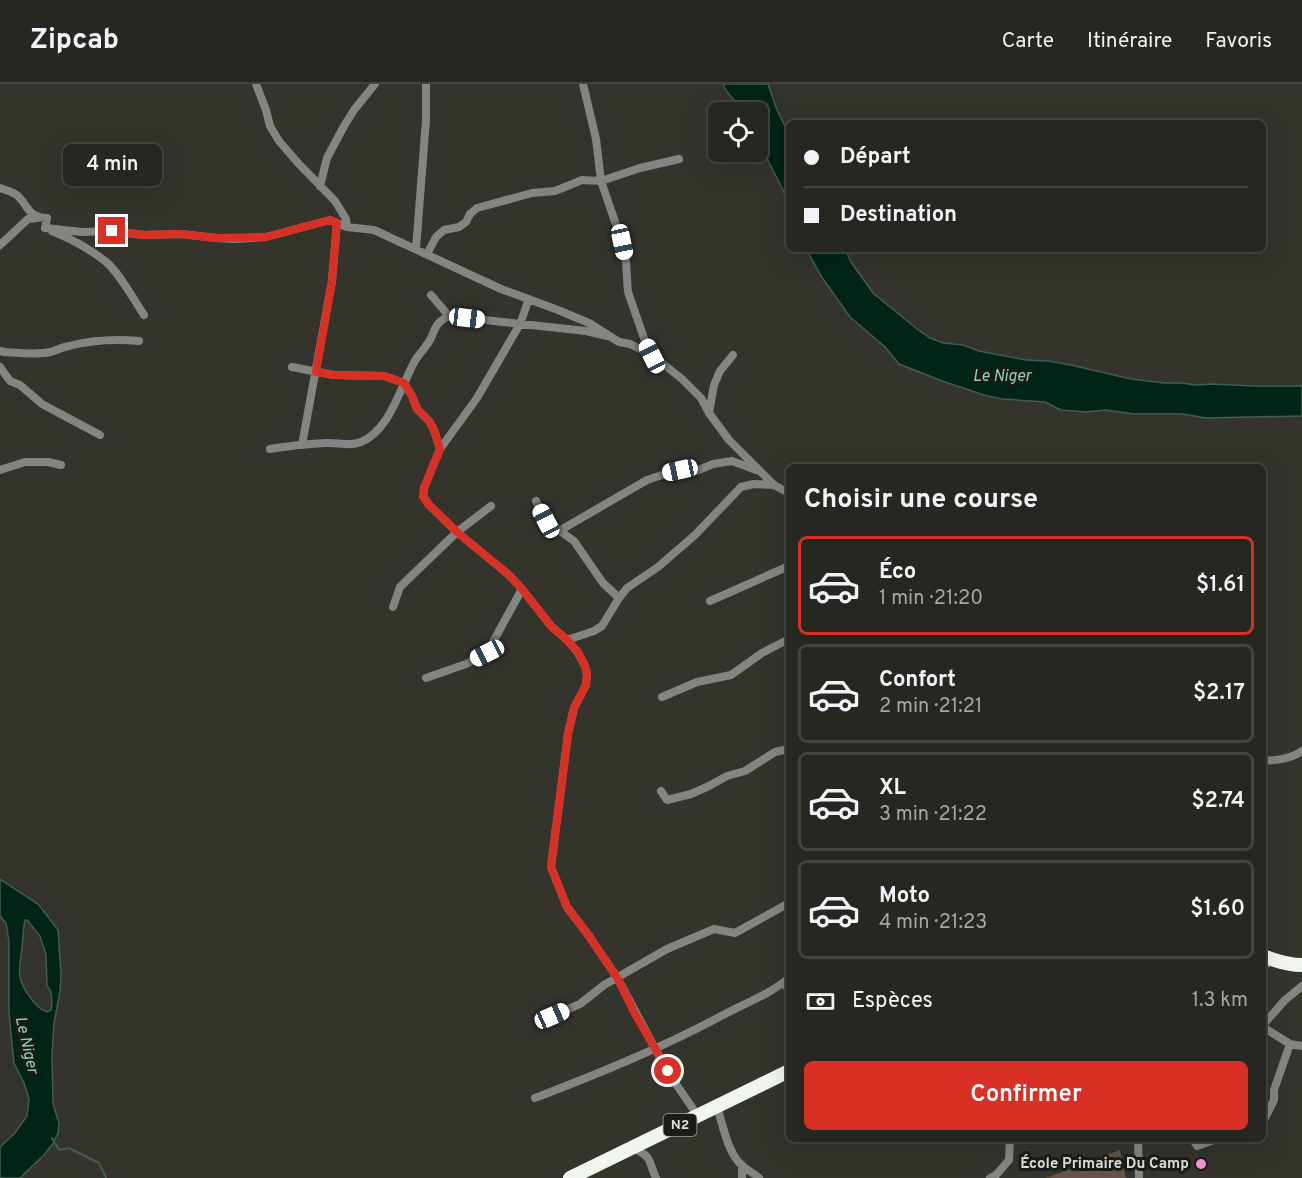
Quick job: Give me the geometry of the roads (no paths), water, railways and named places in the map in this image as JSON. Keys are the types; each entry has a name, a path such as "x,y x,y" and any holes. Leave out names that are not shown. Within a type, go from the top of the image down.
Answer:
{"highway":[{"path":"1266,961 1302,965"},
{"name":"N2","path":"570,1178 786,1072"}],"street":[{"path":"256,84 270,126 279,141 298,164 335,201 346,219 346,227"},
{"path":"320,186 327,158 344,126 375,84"},
{"path":"416,249 426,120 426,84"},
{"path":"583,84 596,139 601,181 622,242 628,292 652,356"},
{"path":"427,254 436,237 444,230 459,227 477,208 532,193 555,190 582,180 601,181 640,168 679,159"},
{"path":"0,188 17,195 29,212 38,218"},
{"path":"0,245 28,219 47,218 45,228"},
{"path":"45,228 144,235 180,234 234,239 266,237 330,220 346,227 374,230 501,289 589,323 619,342"},
{"path":"302,444 332,281 337,223"},
{"path":"45,228 67,237 106,262 144,315"},
{"path":"431,295 449,316"},
{"path":"529,299 520,324 477,399 440,449 423,496 429,505 457,532 509,575 551,626 578,652 585,666 586,685 574,708 568,734 551,867 567,907 618,979 668,1071 698,1116"},
{"path":"270,449 328,442 347,445 370,437 394,407 416,359 438,324 449,316 586,331 630,344 652,356 682,380 701,398 729,440 774,485 786,491"},
{"path":"0,351 37,354 94,340 139,341"},
{"path":"709,413 714,385 720,371 734,355"},
{"path":"0,367 10,381 20,385 42,404 100,435"},
{"path":"292,368 334,375 384,376 404,383 417,409 434,430 440,449"},
{"path":"559,531 647,480 668,473 680,470 696,471 732,460 760,471"},
{"path":"0,470 25,462 48,462 61,465"},
{"path":"567,640 602,626 627,588 658,567 695,535 741,487 754,484 774,485"},
{"path":"536,501 546,521 574,541 603,583 619,598"},
{"path":"393,608 400,587 457,532 491,506"},
{"path":"710,601 786,567"},
{"path":"426,678 466,664 487,653 522,589"},
{"path":"662,697 697,682 730,675 762,653 786,641"},
{"path":"661,791 667,800 692,795 727,776 745,771 775,752 786,750"},
{"path":"1266,761 1295,756 1302,751"},
{"path":"552,1016 580,1004 604,986 667,949 714,929 735,933 786,905"},
{"path":"536,1098 690,1033 786,981"},
{"path":"1266,1022 1285,1000 1302,986"},
{"path":"1266,1028 1289,1044 1302,1046"},
{"path":"1266,1116 1274,1100 1274,1090 1289,1044"},
{"path":"717,1107 734,1155 742,1166 759,1178"},
{"path":"990,1178 996,1175 1009,1160 1010,1142"},
{"path":"1138,1142 1139,1178"},
{"path":"633,1148 645,1154 651,1161 651,1168 656,1178"},
{"path":"742,1166 742,1178"}],"water":[{"path":"723,84 768,84 786,128 786,202 784,192 768,161 768,102 736,102"},
{"name":"Le Niger","path":"808,252 846,252 873,293 917,329 943,343 963,345 979,351 1026,360 1048,361 1131,379 1164,383 1302,386 1302,416 1206,418 1182,414 1134,414 1106,410 1086,412 1061,410 1045,402 987,396 899,364 885,347 850,317 823,279"},
{"name":"Le Niger","path":"0,879 39,905 58,930 61,975 52,1055 53,1104 59,1123 58,1133 43,1156 20,1178 0,1178 0,1147 15,1133 27,1116 29,1099 14,1063 9,1013 9,942 6,923 0,916","holes":["25,920 40,936 46,955 47,985 51,992 52,1003 51,1010 47,1012 39,1008 22,985 20,968 23,930"]}],"waterway":[{"path":"52,1138 59,1150 69,1148 99,1163 106,1178"}],"place":[{"name":"École Primaire Du Camp","path":"1201,1164"}]}
